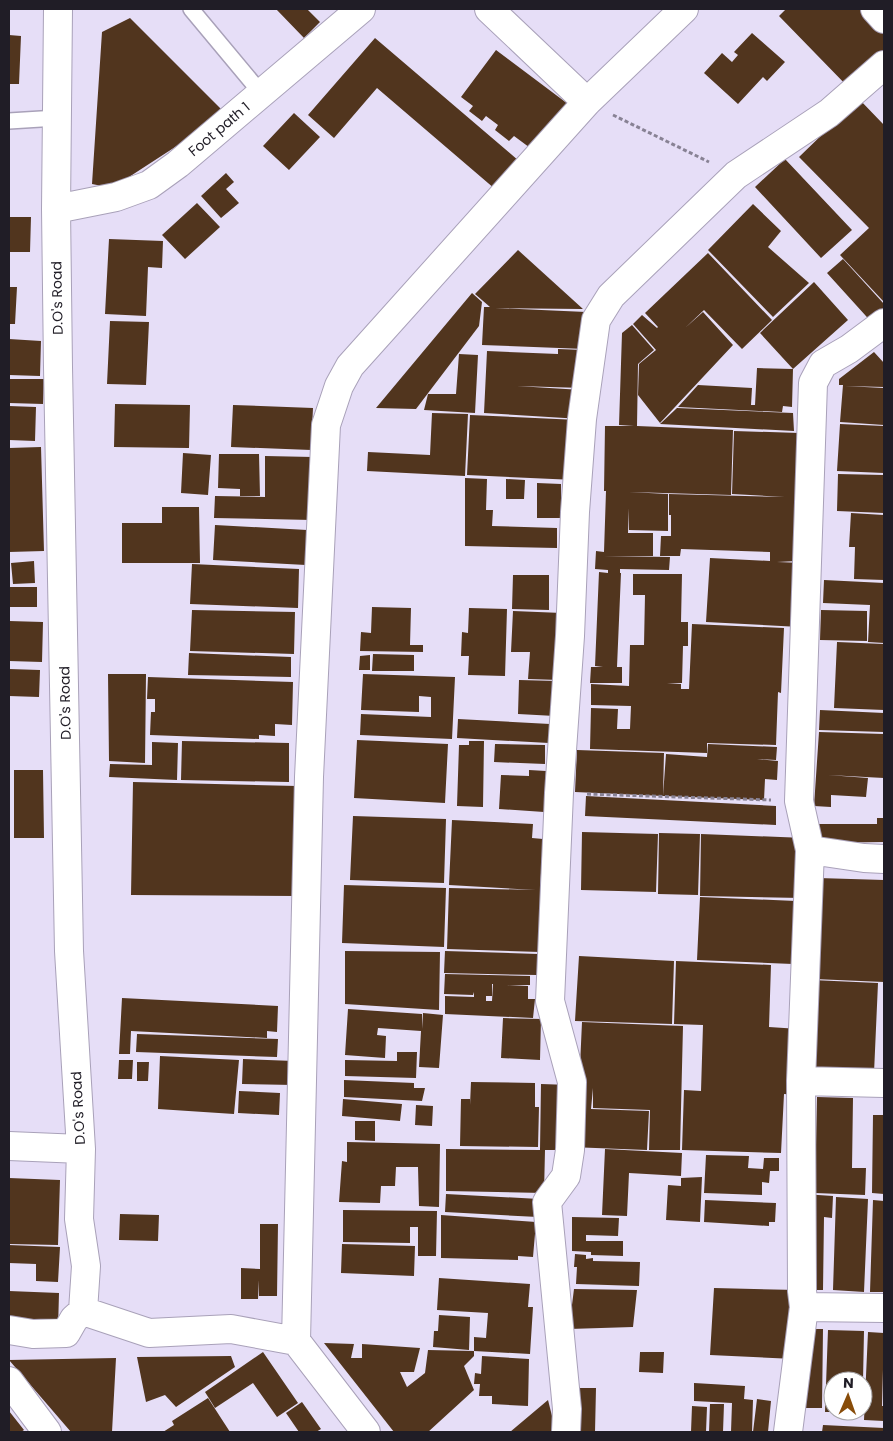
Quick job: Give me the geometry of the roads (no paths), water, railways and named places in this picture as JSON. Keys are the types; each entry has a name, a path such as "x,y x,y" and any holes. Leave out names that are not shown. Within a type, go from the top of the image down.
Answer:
{"street":[{"name":"D.O's Road","path":"58,9 56,209 70,951 81,1149 79,1218 86,1266 83,1311"},
{"name":"Foot path 1","path":"56,209 116,197 149,185 178,164 361,9"},
{"path":"489,9 587,102"},
{"path":"366,1432 296,1342 309,777 326,425 340,386 350,366 587,102 684,9"},
{"path":"875,9 884,19"},
{"path":"566,1432 567,1409 546,1202 566,1176 570,1140 572,1082 550,1001 559,793 582,419 596,320 611,296 736,175 829,113 884,65"},
{"path":"788,1432 804,1307 802,1291 801,1081 810,850 798,801 813,382 823,364 849,349 884,323"},
{"path":"810,850 864,858 884,858"},
{"path":"801,1081 884,1083"},
{"path":"9,1146 81,1149"},
{"path":"804,1307 884,1308"},
{"path":"9,1330 33,1334 66,1333 74,1319 83,1311 149,1333 231,1330 296,1342"},
{"path":"9,1381 47,1432"}],"lane":[{"path":"191,9 261,93"},
{"path":"9,121 57,118"}]}
